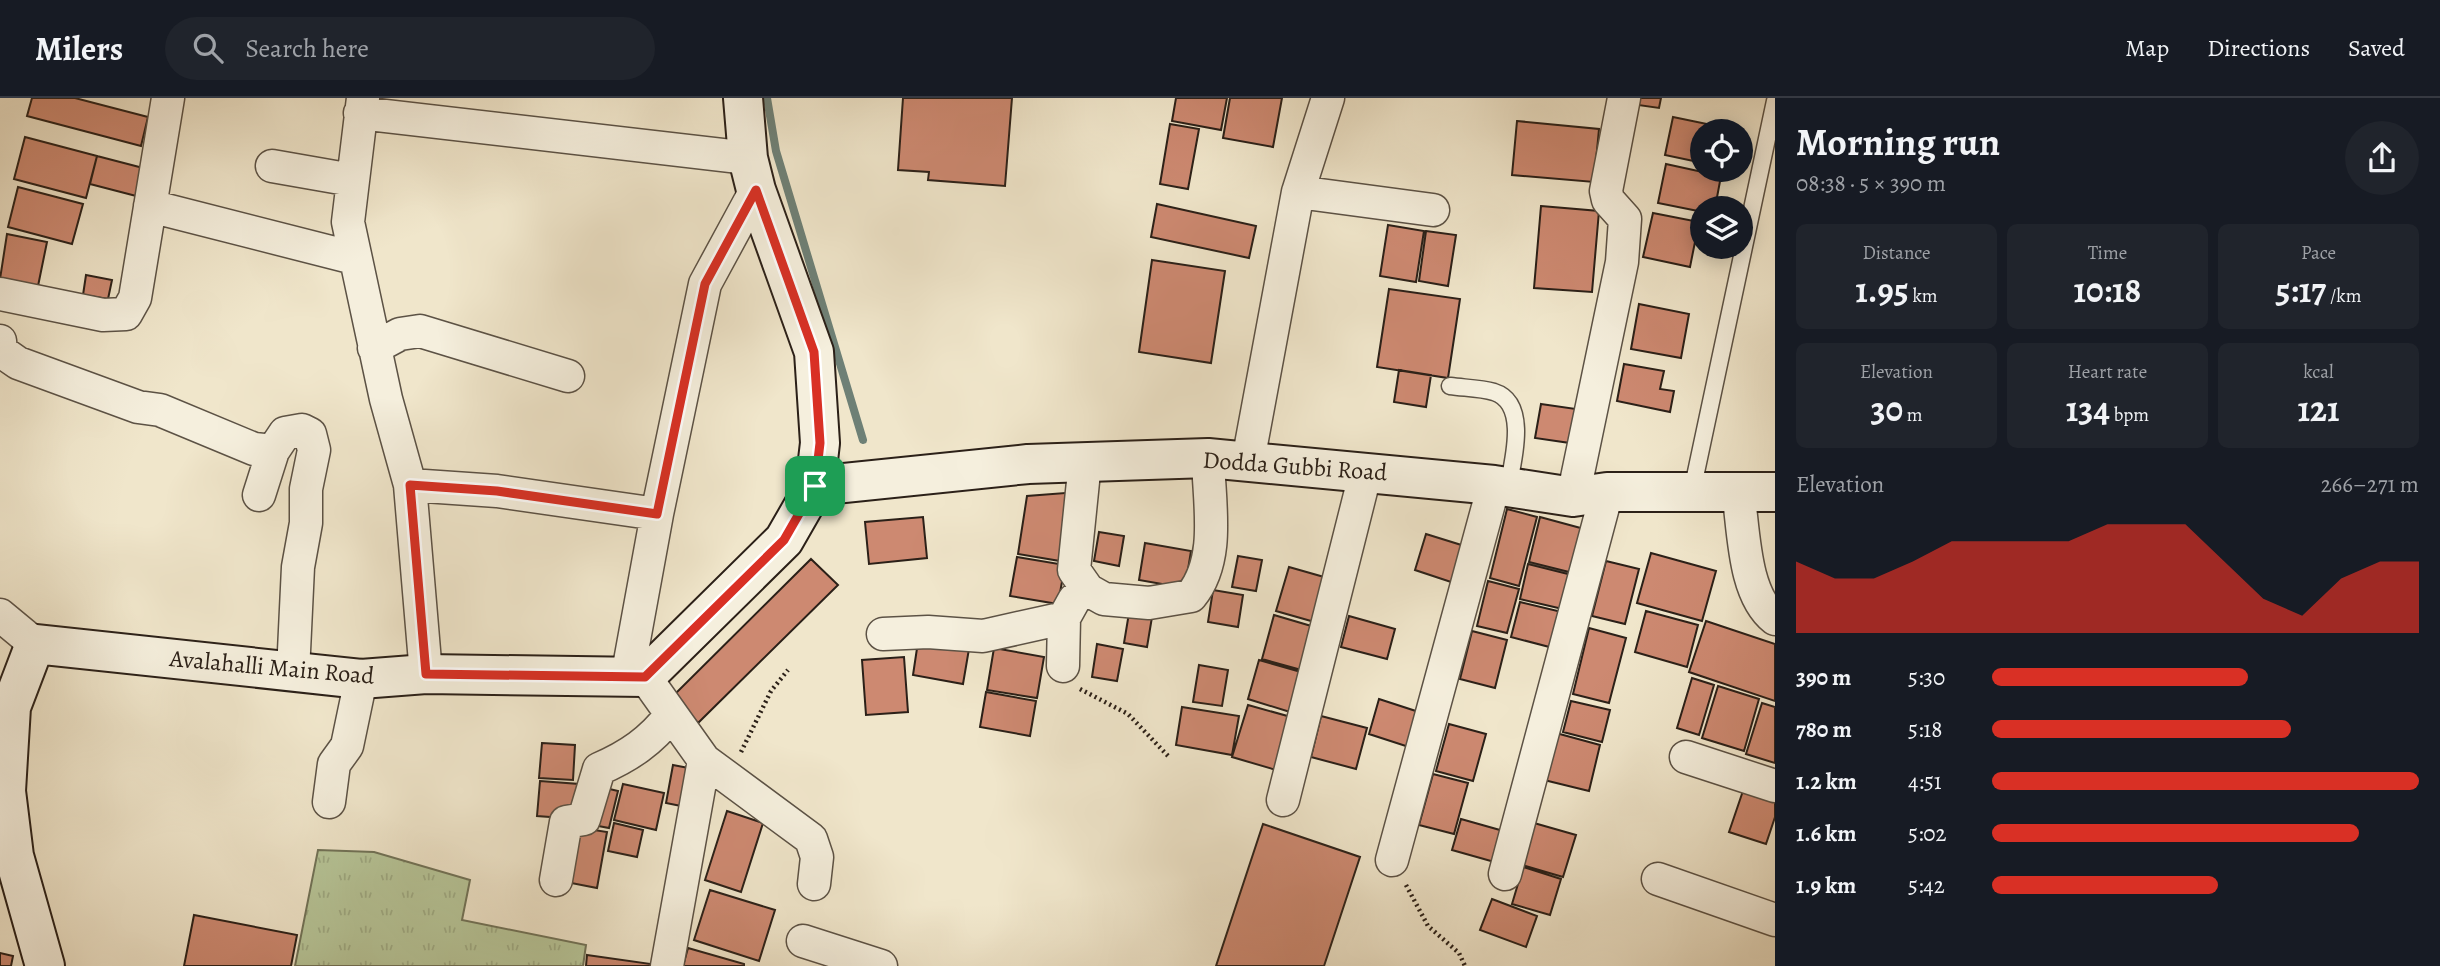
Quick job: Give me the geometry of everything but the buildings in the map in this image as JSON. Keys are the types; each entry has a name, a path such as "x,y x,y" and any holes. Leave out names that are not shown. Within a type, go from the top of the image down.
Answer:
{"main road":[{"path":"636,678 784,540 815,486 820,443 814,352 752,174 743,98"},
{"name":"Dodda Gubbi Road","path":"815,486 1028,464 1208,458 1590,494 1775,492"},
{"path":"35,644 11,707 6,791 7,857 45,966"},
{"name":"Avalahalli Main Road","path":"35,644 361,679 426,674 636,678"}],"street":[{"path":"0,294 103,315 126,314 135,298 168,98"},
{"path":"1248,461 1298,191 1328,98"},
{"path":"1505,874 1590,494 1622,262 1625,219 1608,200 1606,191 1624,98"},
{"path":"426,674 410,485 374,348 348,222 361,106 752,174 705,284 657,514 636,678 716,769 810,839 817,857 814,884"},
{"path":"272,166 352,180"},
{"path":"1298,191 1433,210"},
{"path":"150,206 354,258"},
{"path":"374,348 400,334 420,331 568,376"},
{"path":"0,341 1,351 18,363 138,407 160,410 254,449 273,451"},
{"path":"259,495 273,451 285,433 302,430 310,434 314,450 306,489 306,523 298,567 293,672"},
{"path":"1085,462 1074,570 1088,590 1104,599 1149,603 1191,596 1200,584 1211,556 1208,458"},
{"path":"1283,800 1366,471"},
{"path":"410,485 497,491 657,514"},
{"path":"1392,860 1501,486"},
{"path":"1738,491 1754,593 1763,609 1775,619"},
{"path":"1063,666 1064,618 1083,583"},
{"path":"0,615 35,644"},
{"path":"883,635 928,632 983,636 1064,618"},
{"path":"329,802 334,764 347,746 361,679"},
{"path":"556,880 566,822 583,819 599,769 626,757 655,737 671,715"},
{"path":"1686,757 1775,786"},
{"path":"667,966 716,769"},
{"path":"1658,879 1775,920"},
{"path":"803,941 881,966"}],"lane":[{"path":"1692,491 1775,101"},
{"path":"1450,386 1496,393 1506,401 1515,417 1501,486"}],"path":[{"path":"1063,666 1076,686 1128,714 1170,758"},
{"path":"716,769 788,670"},
{"path":"1392,860 1428,926 1459,953 1465,966"}],"green space":[{"path":"318,850 374,852 470,880 462,920 586,945 583,966 295,966"}],"waterway":[{"path":"767,98 776,151 863,440"}],"route":[{"path":"756,190 814,352 820,443 815,486 784,540 645,677 426,674 410,485 497,491 657,514 705,284 756,190"}]}
